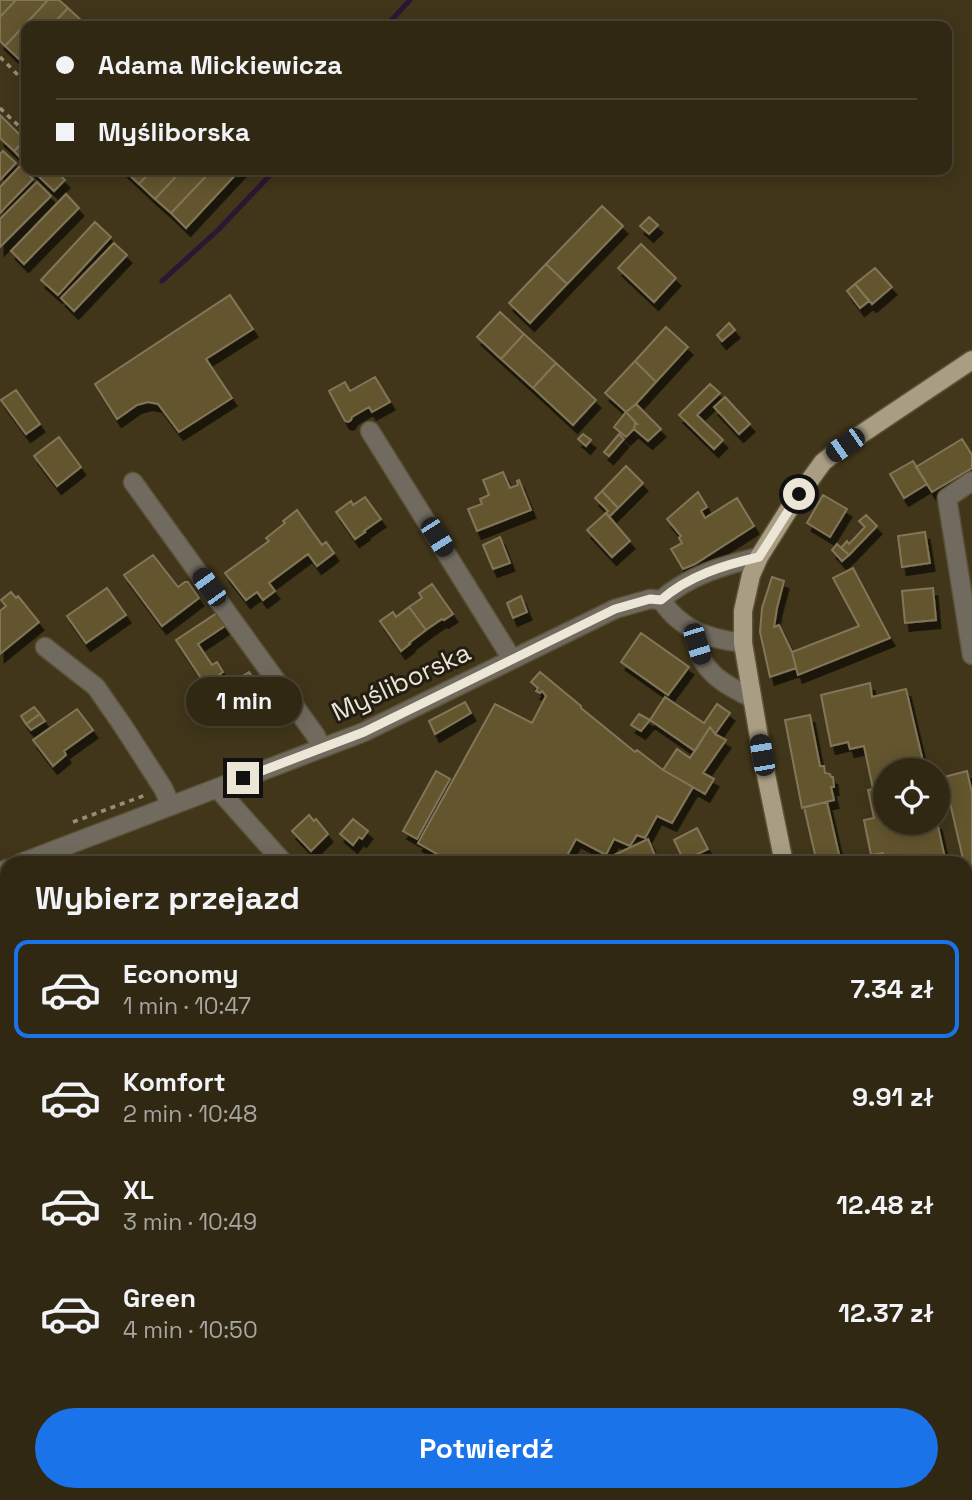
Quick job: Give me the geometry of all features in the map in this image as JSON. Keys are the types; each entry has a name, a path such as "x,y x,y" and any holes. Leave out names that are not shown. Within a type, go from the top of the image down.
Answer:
{"main road":[{"path":"783,856 743,643 743,611 751,575 759,557 823,462 972,360"}],"street":[{"path":"370,431 512,659"},
{"path":"972,481 947,498 972,655"},
{"path":"133,482 316,736 320,748"},
{"name":"Myśliborska","path":"41,856 364,732 615,609 650,599 661,600 687,581 759,557"},
{"path":"661,600 668,610 699,634 743,643"},
{"path":"693,629 702,660 709,670 722,681 752,698"},
{"path":"45,647 96,687 157,778 171,806"},
{"path":"216,788 278,856"}],"path":[{"path":"0,57 21,78"},
{"path":"0,108 21,128"}],"building":[{"path":"0,0 16,0 0,17"},
{"path":"16,0 48,0 28,21 21,21 21,29 5,46 0,41 0,17"},
{"path":"48,0 59,0 68,8 56,21 28,21"},
{"path":"68,8 82,21 56,21"},
{"path":"21,29 20,60 5,46"},
{"path":"0,115 21,136 21,144 14,151 0,138"},
{"path":"21,144 21,159 14,151"},
{"path":"3,151 16,163 0,180 0,154"},
{"path":"20,166 21,175 29,175 33,179 0,213 0,187"},
{"path":"37,175 60,175 65,180 54,191"},
{"path":"129,175 147,175 139,184"},
{"path":"147,175 177,175 155,199 139,184"},
{"path":"177,175 207,175 171,213 155,199"},
{"path":"207,175 235,175 186,228 171,213"},
{"path":"37,182 51,196 0,247 0,219"},
{"path":"66,194 79,208 24,264 11,251"},
{"path":"602,206 623,226 567,284 546,264"},
{"path":"649,217 658,225 649,234 640,226"},
{"path":"95,222 111,237 58,295 41,280"},
{"path":"114,243 127,255 74,311 61,298"},
{"path":"641,244 676,278 654,302 618,268"},
{"path":"546,264 567,284 530,323 509,303"},
{"path":"875,268 892,287 872,304 855,284"},
{"path":"855,284 869,301 860,308 847,291"},
{"path":"230,295 253,329 206,359 232,398 179,432 158,404 148,402 137,405 117,419 95,384"},
{"path":"500,312 524,334 501,359 477,337"},
{"path":"729,323 735,330 722,341 717,335"},
{"path":"666,327 688,347 656,382 635,361"},
{"path":"524,334 556,363 533,388 501,359"},
{"path":"635,361 656,382 626,412 605,393"},
{"path":"556,363 596,400 573,425 533,388"},
{"path":"375,377 390,402 372,412 369,407 348,422 345,421 329,391 345,382 350,391"},
{"path":"710,384 720,393 697,415 723,440 714,449 679,415"},
{"path":"16,390 40,424 26,434 1,400"},
{"path":"725,397 750,424 739,434 714,407"},
{"path":"636,404 661,429 648,441 634,429 637,424 626,412"},
{"path":"626,412 637,424 626,437 614,427"},
{"path":"583,434 591,440 586,446 578,439"},
{"path":"619,434 624,439 609,456 604,452"},
{"path":"59,437 81,467 57,486 34,456"},
{"path":"962,439 972,455 972,468 932,492 916,467"},
{"path":"913,461 927,484 904,498 890,474"},
{"path":"626,466 643,483 618,508 602,491"},
{"path":"503,472 510,488 518,485 519,480 531,510 477,531 468,509 482,504 480,499 489,495 483,480"},
{"path":"602,491 618,508 609,517 606,513 608,511 595,498"},
{"path":"698,492 707,507 701,511 705,518 737,498 754,526 683,569 671,549 682,543 679,538 681,536 667,519"},
{"path":"823,495 847,509 830,537 807,523"},
{"path":"365,497 381,519 355,539 336,512 351,501 353,505"},
{"path":"297,510 322,545 326,542 334,553 317,566 308,554 269,583 275,591 263,600 257,592 246,600 225,573 269,541 266,538"},
{"path":"606,513 630,541 612,557 587,530"},
{"path":"866,515 877,526 849,555 841,548 847,541 849,544 865,527 859,521"},
{"path":"925,532 930,563 902,567 898,536"},
{"path":"500,537 510,563 493,569 483,545"},
{"path":"837,544 849,555 842,561 832,550"},
{"path":"153,555 178,587 188,582 199,598 162,626 124,575"},
{"path":"853,568 890,638 798,675 792,652 859,626 833,578"},
{"path":"772,577 784,581 774,627 779,625 792,652 796,668 770,677 760,632 762,608"},
{"path":"432,584 453,614 426,630 409,607 422,598 419,593"},
{"path":"107,588 126,615 86,643 67,616"},
{"path":"933,588 936,620 905,623 902,591"},
{"path":"11,592 16,598 18,596 39,622 0,654 0,611 6,606 1,600"},
{"path":"521,596 527,612 513,618 507,603"},
{"path":"409,607 426,630 401,651 380,621 393,612 396,617"},
{"path":"217,613 225,626 198,644 212,665 217,662 223,672 219,675 227,686 249,672 266,697 247,710 239,698 222,710 176,640"},
{"path":"641,633 689,667 668,695 621,662"},
{"path":"540,672 635,752 637,750 663,770 693,787 672,823 657,816 645,838 637,835 630,846 614,839 606,855 576,839 567,856 441,856 418,843 495,704 532,723 546,696 542,691 536,691 538,688 531,682"},
{"path":"870,683 872,697 906,689 922,758 873,758 873,789 864,746 850,749 848,742 831,746 821,695"},
{"path":"665,697 704,723 717,704 730,713 715,734 710,727 695,751 650,720"},
{"path":"465,702 471,713 435,734 429,721"},
{"path":"34,707 40,714 26,724 21,716"},
{"path":"77,709 93,730 64,751 66,755 53,766 33,740"},
{"path":"40,714 45,721 31,730 26,724"},
{"path":"639,714 650,720 641,731 631,725"},
{"path":"810,715 820,766 824,766 825,773 833,777 834,787 831,787 834,800 802,808 785,720"},
{"path":"710,727 715,734 726,740 703,773 714,779 705,794 663,770 677,749 690,758"},
{"path":"436,771 450,779 417,839 403,831"},
{"path":"967,771 972,793 972,856 962,856 950,803 950,775"},
{"path":"873,789 873,813 868,790"},
{"path":"827,802 839,856 815,856 804,807"},
{"path":"309,815 314,821 316,819 328,834 311,851 292,831"},
{"path":"873,818 873,835 940,835 945,856 884,856 883,853 871,855 864,820"},
{"path":"353,819 368,831 353,845 340,834"},
{"path":"697,828 708,849 694,856 682,856 674,840"},
{"path":"648,839 655,856 612,856"}],"waterway":[{"path":"391,21 410,0"},
{"path":"162,281 218,230 270,175"}],"route":[{"path":"243,778 364,732 615,609 650,599 661,600 687,581 759,557 799,494"}]}
